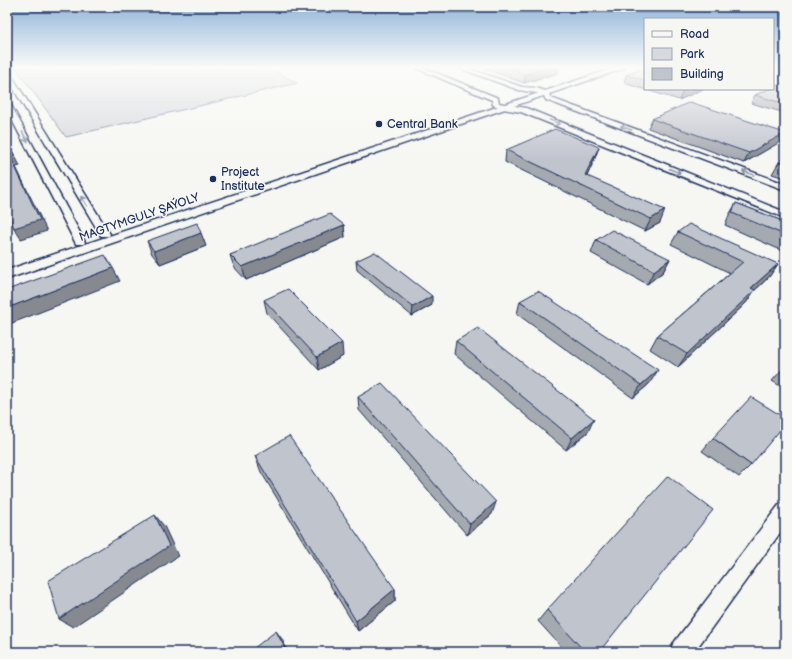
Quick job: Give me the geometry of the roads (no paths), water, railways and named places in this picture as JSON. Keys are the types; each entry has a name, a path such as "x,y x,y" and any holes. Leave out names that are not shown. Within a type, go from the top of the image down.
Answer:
{"street":[{"path":"23,99 105,234"},
{"path":"495,99 499,106 523,110 785,215"},
{"name":"MAGTYMGULY ŞAÝOLY","path":"7,266 521,99"},
{"path":"548,99 785,187"},
{"path":"7,103 80,242"},
{"name":"MAGTYMGULY ŞAÝOLY","path":"7,275 499,106"},
{"path":"7,126 18,124"},
{"path":"681,652 785,511"}],"place":[{"name":"Central Bank","path":"379,124"},
{"name":"Project Institute","path":"213,179"}]}
